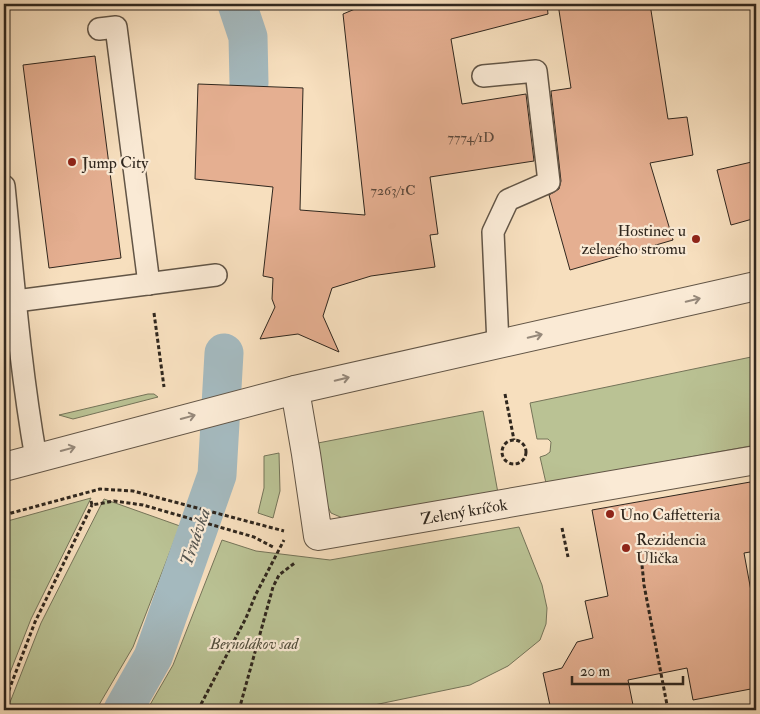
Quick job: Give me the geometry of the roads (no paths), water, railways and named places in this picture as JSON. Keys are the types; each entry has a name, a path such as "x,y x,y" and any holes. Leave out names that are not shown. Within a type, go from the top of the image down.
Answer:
{"street":[{"path":"4,467 295,390 756,286"},
{"name":"Zelený kríčok","path":"295,390 318,536 756,460"}],"lane":[{"path":"99,29 116,27 149,284"},
{"path":"483,76 536,72 549,182 508,200 493,232 498,344"},
{"path":"4,186 16,301 12,352 29,416 36,458"},
{"path":"16,301 216,275"}],"waterway":[{"name":"Trnávka","path":"237,4 248,37 249,83"},
{"name":"Trnávka","path":"123,710 153,657 217,475 224,353"}],"place":[{"name":"Jump City","path":"72,162"},
{"name":"Hostinec u zeleného stromu","path":"696,239"},
{"name":"Uno Caffetteria","path":"610,514"},
{"name":"Rezidencia Ulička","path":"626,548"}],"park label":[{"name":"Bernolákov sad","path":"254,643"}]}
